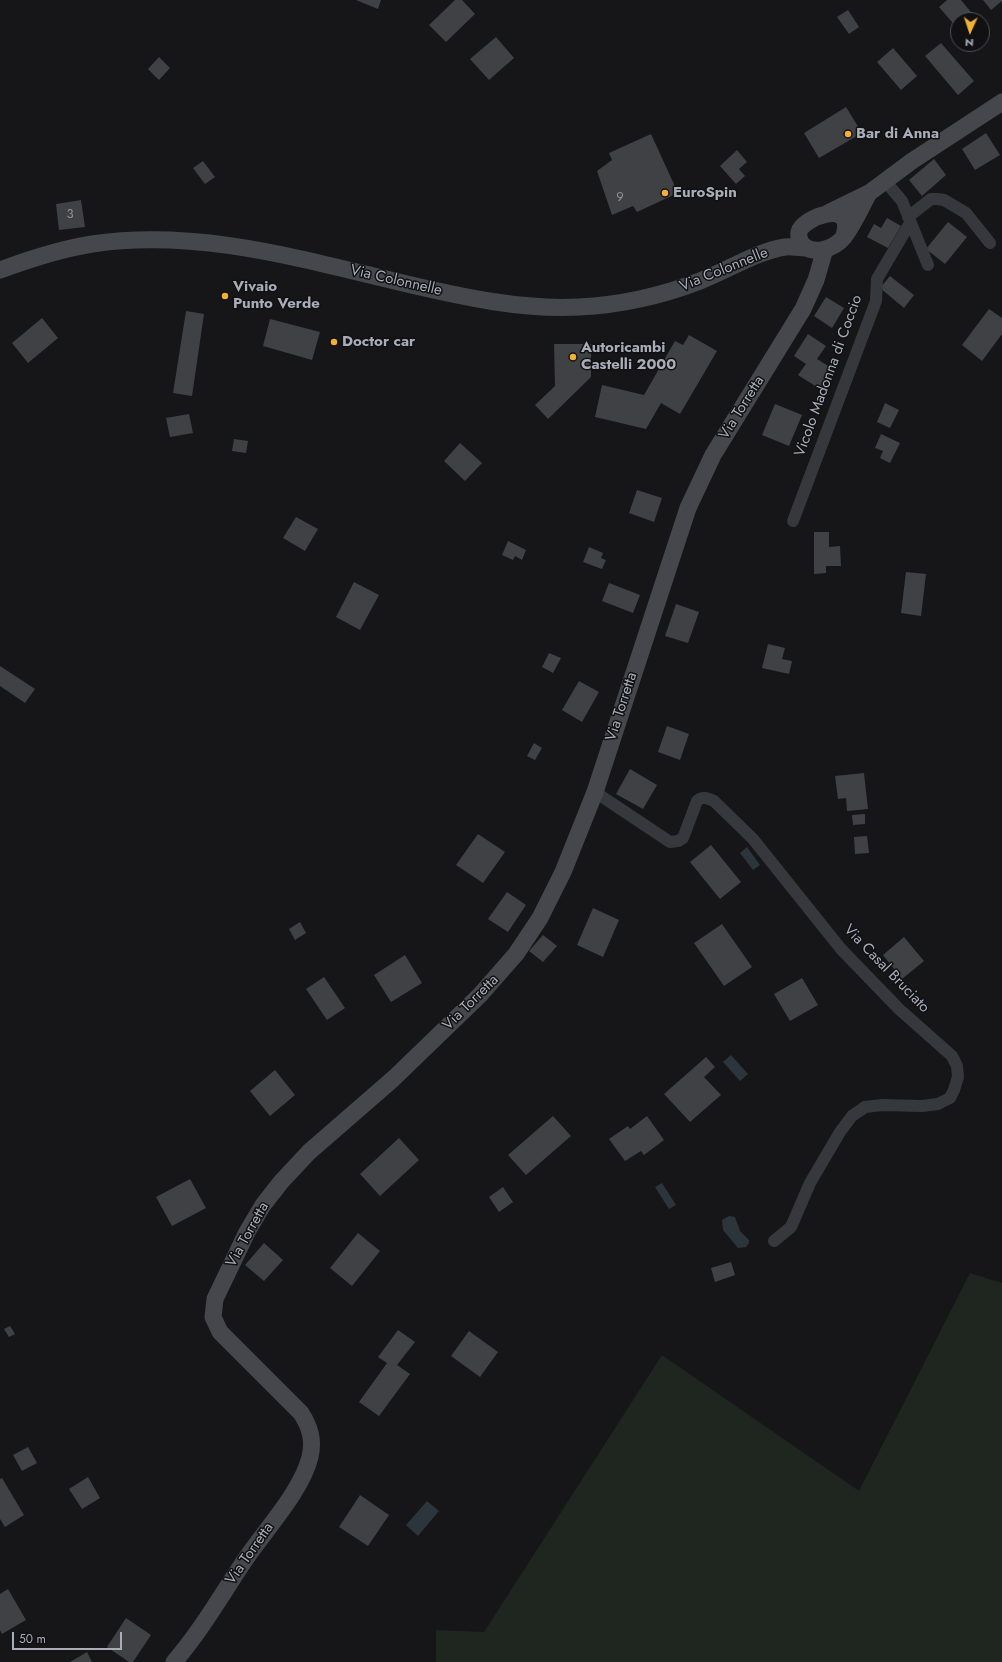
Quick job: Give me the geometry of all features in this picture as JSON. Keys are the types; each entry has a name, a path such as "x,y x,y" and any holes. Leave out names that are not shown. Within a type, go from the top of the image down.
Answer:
{"street":[{"name":"Via Colonnelle","path":"787,247 801,228 806,224 869,193 1002,102"},
{"path":"885,181 902,201 928,265"},
{"name":"Via Colonnelle","path":"0,270 48,254 94,244 144,240 197,241 282,255 479,300 545,307 576,307 617,304 654,296 699,281 770,251 787,247 805,248 815,251 825,249 844,236 869,193"},
{"name":"Vicolo Madonna di Coccio","path":"793,520 876,301 877,279 909,220 931,200 944,200 966,214 990,243"},
{"path":"828,213 837,214 843,218 846,223 844,236"},
{"path":"799,232 800,241 805,248"},
{"name":"Via Torretta","path":"174,1662 189,1645 241,1565 295,1490 311,1454 312,1442 310,1430 301,1413 220,1332 214,1322 212,1312 215,1299 240,1245 263,1205 289,1172 393,1079 480,995 506,968 533,929 565,866 595,792 615,727 692,498 718,446 803,309 814,284 825,249"},
{"name":"Via Casal Bruciato","path":"595,792 670,842 675,842 683,838 697,801 700,798 714,800 753,839 841,949 900,1009 952,1056 957,1066 958,1077 954,1090 950,1098 938,1104 922,1106 882,1105 865,1107 852,1116 840,1132 810,1183 791,1227 774,1241"}],"shaded area":[{"path":"747,847 760,865 753,870 740,853"},
{"path":"731,1055 748,1074 740,1081 723,1062"},
{"path":"662,1183 676,1205 669,1209 655,1187"},
{"path":"729,1216 735,1217 740,1231 749,1240 746,1247 738,1248 723,1230 722,1220"},
{"path":"970,1273 1002,1283 1002,1662 436,1662 436,1630 484,1632 662,1355 859,1491"},
{"path":"427,1501 439,1511 418,1536 406,1525"}],"building":[{"path":"356,0 381,0 378,9"},
{"path":"455,0 462,0 475,14 446,42 429,25"},
{"path":"947,0 961,0 971,12 950,12 950,20 939,7"},
{"path":"983,0 1002,0 1002,1 991,10"},
{"path":"848,10 859,27 849,34 837,17"},
{"path":"496,37 514,58 489,80 470,59"},
{"path":"941,43 974,81 958,95 925,56"},
{"path":"893,48 917,76 901,90 877,62"},
{"path":"159,57 170,68 159,80 148,69"},
{"path":"846,107 862,133 819,158 804,133"},
{"path":"986,133 1000,155 975,170 962,149"},
{"path":"651,134 678,193 637,212 633,206 612,215 597,171 612,160 609,153"},
{"path":"737,150 747,162 739,169 745,176 736,184 720,166"},
{"path":"934,159 946,175 922,196 909,180"},
{"path":"203,161 215,177 205,184 193,168"},
{"path":"81,200 85,227 59,230 56,204"},
{"path":"887,218 901,226 888,248 867,237 874,224 881,228"},
{"path":"948,222 967,237 945,264 926,249"},
{"path":"890,276 914,295 904,308 880,288"},
{"path":"826,297 844,308 832,328 814,316"},
{"path":"989,309 1002,318 1002,334 982,361 962,345"},
{"path":"186,311 204,314 192,396 173,393"},
{"path":"42,318 58,338 28,363 12,343"},
{"path":"270,319 320,332 312,360 263,346"},
{"path":"808,334 826,346 817,359 833,369 820,389 798,375 806,364 794,356"},
{"path":"689,335 717,351 680,414 661,403 646,429 595,417 602,385 644,395 675,341 683,345"},
{"path":"554,344 591,344 591,377 548,419 535,405 555,386"},
{"path":"885,403 899,410 890,428 877,422"},
{"path":"775,404 802,415 789,446 762,435"},
{"path":"189,414 193,433 170,437 166,418"},
{"path":"881,434 900,443 890,463 880,458 883,451 875,448"},
{"path":"234,439 248,441 246,453 232,451"},
{"path":"460,443 482,463 465,481 444,461"},
{"path":"637,490 662,498 654,522 629,513"},
{"path":"296,517 318,529 305,551 283,538"},
{"path":"814,532 829,532 829,547 840,546 841,566 826,566 826,573 814,574"},
{"path":"508,541 526,550 522,560 515,556 513,560 502,555"},
{"path":"589,547 603,553 601,558 606,560 602,569 583,562"},
{"path":"906,572 926,574 921,616 901,613"},
{"path":"354,582 379,595 360,630 336,617"},
{"path":"609,583 640,595 633,613 602,601"},
{"path":"676,604 699,612 688,643 665,636"},
{"path":"768,644 785,648 782,659 792,661 789,674 762,668"},
{"path":"549,653 561,658 553,673 542,667"},
{"path":"0,666 35,689 25,703 0,686"},
{"path":"579,681 599,692 582,722 562,710"},
{"path":"667,726 689,734 680,760 658,752"},
{"path":"534,743 542,748 535,760 527,756"},
{"path":"630,769 657,785 643,809 616,794"},
{"path":"864,773 868,809 847,811 846,798 838,799 835,776"},
{"path":"865,814 865,824 853,825 852,815"},
{"path":"478,834 505,852 483,883 456,865"},
{"path":"867,836 869,853 855,854 854,837"},
{"path":"711,845 741,882 720,899 690,862"},
{"path":"507,892 526,905 508,932 488,919"},
{"path":"593,908 619,920 603,957 577,945"},
{"path":"300,922 306,933 295,940 289,929"},
{"path":"722,924 752,967 724,986 694,943"},
{"path":"543,935 557,946 543,962 529,951"},
{"path":"904,937 924,961 902,979 883,955"},
{"path":"405,955 422,983 391,1002 374,975"},
{"path":"324,977 345,1008 327,1020 306,989"},
{"path":"802,978 818,1005 790,1021 774,994"},
{"path":"706,1057 715,1067 704,1077 721,1095 690,1122 664,1094"},
{"path":"275,1070 295,1095 270,1116 250,1091"},
{"path":"553,1116 571,1136 526,1175 508,1155"},
{"path":"647,1116 664,1140 644,1155 641,1151 625,1161 609,1139 628,1126 630,1129"},
{"path":"399,1138 419,1160 380,1196 360,1174"},
{"path":"190,1179 206,1208 172,1226 156,1197"},
{"path":"503,1187 513,1202 499,1212 489,1197"},
{"path":"358,1233 380,1251 352,1286 330,1268"},
{"path":"264,1243 283,1260 264,1281 245,1265"},
{"path":"731,1262 735,1275 715,1282 711,1268"},
{"path":"10,1326 15,1334 9,1337 4,1329"},
{"path":"398,1330 415,1342 397,1365 410,1374 379,1416 359,1402 387,1363 378,1357"},
{"path":"469,1331 498,1352 480,1377 451,1356"},
{"path":"28,1447 37,1463 22,1471 13,1455"},
{"path":"88,1477 100,1498 82,1509 69,1489"},
{"path":"2,1478 24,1515 5,1527 0,1519 0,1479"},
{"path":"360,1495 389,1515 368,1546 339,1527"},
{"path":"8,1589 26,1620 2,1634 0,1630 0,1594"},
{"path":"126,1618 151,1635 133,1662 129,1662 107,1647"},
{"path":"87,1652 92,1662 70,1662"}],"place":[{"name":"Bar di Anna","path":"848,134"},
{"name":"EuroSpin","path":"665,193"},
{"name":"Vivaio Punto Verde","path":"225,296"},
{"name":"Doctor car","path":"334,342"},
{"name":"Autoricambi Castelli 2000","path":"573,357"}]}
